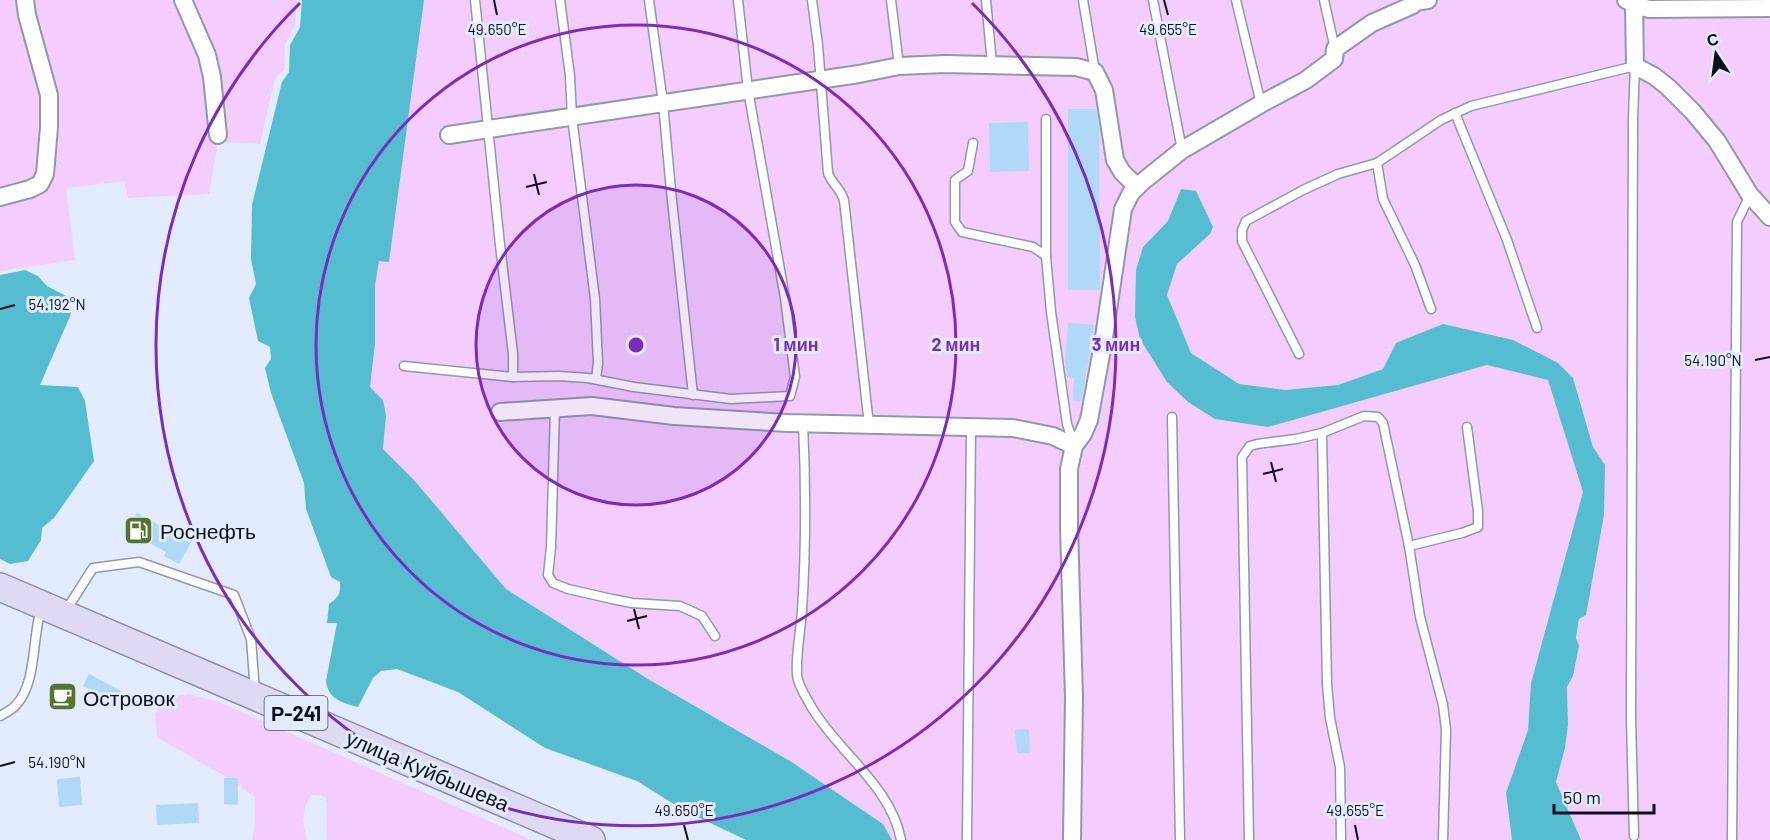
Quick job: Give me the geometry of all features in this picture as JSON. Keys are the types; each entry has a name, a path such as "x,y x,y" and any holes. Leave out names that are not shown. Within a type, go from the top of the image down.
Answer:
{"highway":[{"name":"улица Куйбышева","path":"0,587 591,840"}],"street":[{"path":"0,197 40,184 45,174 50,127 49,95 25,0"},
{"path":"183,0 207,55 212,77 218,135"},
{"path":"1072,840 1074,696 1069,469 1074,446 1089,420 1123,209 1131,193 1137,187 1182,150 1306,81 1334,59 1335,49 1372,24 1419,1"},
{"path":"1770,9 1649,9 1630,2 1635,66 1668,87 1693,112 1717,141 1750,195 1770,217"},
{"path":"449,135 899,66 992,64 1076,67 1095,72 1104,90 1115,160 1122,172 1137,187"},
{"path":"500,412 592,406 674,416 803,423 1013,428 1053,436 1074,446"}],"lane":[{"path":"475,0 513,354 513,377"},
{"path":"560,0 595,298 598,363 596,380"},
{"path":"649,0 663,103 693,395"},
{"path":"404,366 513,377 559,376 731,399 790,396 795,377 785,298 748,90 738,0"},
{"path":"812,0 818,45 828,173 831,182 840,189 844,200 869,425"},
{"path":"891,0 899,66"},
{"path":"986,0 992,64"},
{"path":"1083,0 1095,72"},
{"path":"1153,0 1182,150"},
{"path":"1236,0 1261,104"},
{"path":"1324,0 1335,49"},
{"path":"1299,354 1242,241 1243,225 1250,218 1338,174 1377,163 1441,120 1471,106 1635,66 1631,719 1634,836"},
{"path":"1455,113 1507,240 1537,328"},
{"path":"1046,119 1046,256 1060,379 1067,424 1074,446"},
{"path":"973,143 968,171 955,180 955,222 958,227 962,232 974,236 1032,247 1046,256"},
{"path":"1377,163 1383,199 1414,265 1431,309"},
{"path":"1732,840 1737,222 1750,195"},
{"path":"555,408 551,547 548,575 553,583 632,603 680,606 702,616 715,636"},
{"path":"1249,840 1242,457 1250,446 1322,433 1364,416 1378,417 1383,423 1409,546 1420,617 1443,705 1446,730 1443,840"},
{"path":"1172,417 1180,840"},
{"path":"803,423 806,476 802,611 797,677 803,693 823,726 866,774 885,802 901,840"},
{"path":"1409,546 1478,527 1467,427"},
{"path":"967,840 971,428"},
{"path":"1322,433 1328,684 1330,718 1340,767 1341,840"},
{"path":"0,716 16,705 26,689 38,619 53,610 93,568 139,562 234,594 251,639 256,696"}],"shaded area":[{"path":"0,0 297,0 295,26 285,44 284,70 275,79 260,144 218,142 209,194 128,198 124,181 66,188 75,260 0,271"},
{"path":"424,0 1770,0 1770,840 1581,840 1556,782 1565,748 1568,725 1567,687 1573,676 1579,619 1586,615 1603,515 1605,466 1593,447 1573,377 1396,343 1383,369 1338,385 1285,390 1239,384 1191,353 1167,295 1177,264 1210,234 1181,189 1168,221 1143,247 1135,317 1268,427 1487,365 1548,379 1583,492 1531,683 1528,730 1506,793 1512,840 892,840 883,824 790,761 648,679 506,589 414,480 383,449 386,416 370,387 375,344 375,286 379,261 389,262"},
{"path":"190,694 219,702 532,840 327,840 325,796 311,795 303,817 307,840 252,840 255,798 238,784 157,737 155,714 165,698"}],"water":[{"path":"302,0 424,0 389,262 379,261 375,286 375,344 370,387 383,400 386,416 383,449 414,480 506,589 648,679 790,761 883,824 892,840 746,840 683,810 637,781 545,748 458,692 397,669 381,671 373,678 358,707 341,702 330,692 326,681 337,623 327,623 329,604 338,595 340,582 331,577 306,509 304,483 271,393 265,368 271,359 270,347 258,341 249,298 256,284 251,259 252,205 282,82 289,72 290,45 300,27"},
{"path":"1181,189 1196,191 1213,227 1210,234 1177,264 1167,295 1191,353 1239,384 1285,390 1338,385 1383,369 1396,343 1443,324 1513,340 1558,363 1573,378 1593,447 1605,465 1604,515 1586,615 1579,619 1576,638 1579,646 1573,676 1567,687 1568,725 1565,748 1556,782 1581,840 1512,840 1506,793 1528,730 1531,683 1583,492 1548,380 1487,365 1268,427 1215,419 1188,402 1167,382 1140,339 1135,317 1136,270 1143,247 1168,221"},
{"path":"25,270 38,276 47,286 68,297 71,314 40,385 78,387 85,401 94,461 54,518 42,528 41,540 28,561 10,564 0,559 0,275"}],"building":[{"path":"1068,109 1096,109 1099,128 1100,290 1068,290"},
{"path":"1028,122 1029,171 990,172 989,123"},
{"path":"1068,323 1094,325 1082,401 1073,400 1074,378 1067,378 1065,362"},
{"path":"137,513 175,534 177,531 193,539 179,564 164,556 166,552 144,540 141,546 124,537"},
{"path":"89,674 123,692 117,703 83,686"},
{"name":"Островок","path":"55,685 76,693 70,709 48,701"},
{"path":"1029,729 1030,753 1017,753 1015,730"},
{"path":"80,777 82,805 59,807 57,779"},
{"path":"224,778 238,778 238,805 224,804"},
{"path":"198,803 199,823 157,825 156,805"}],"place":[{"name":"Роснефть","path":"139,530"},
{"name":"Островок","path":"62,697"}]}
